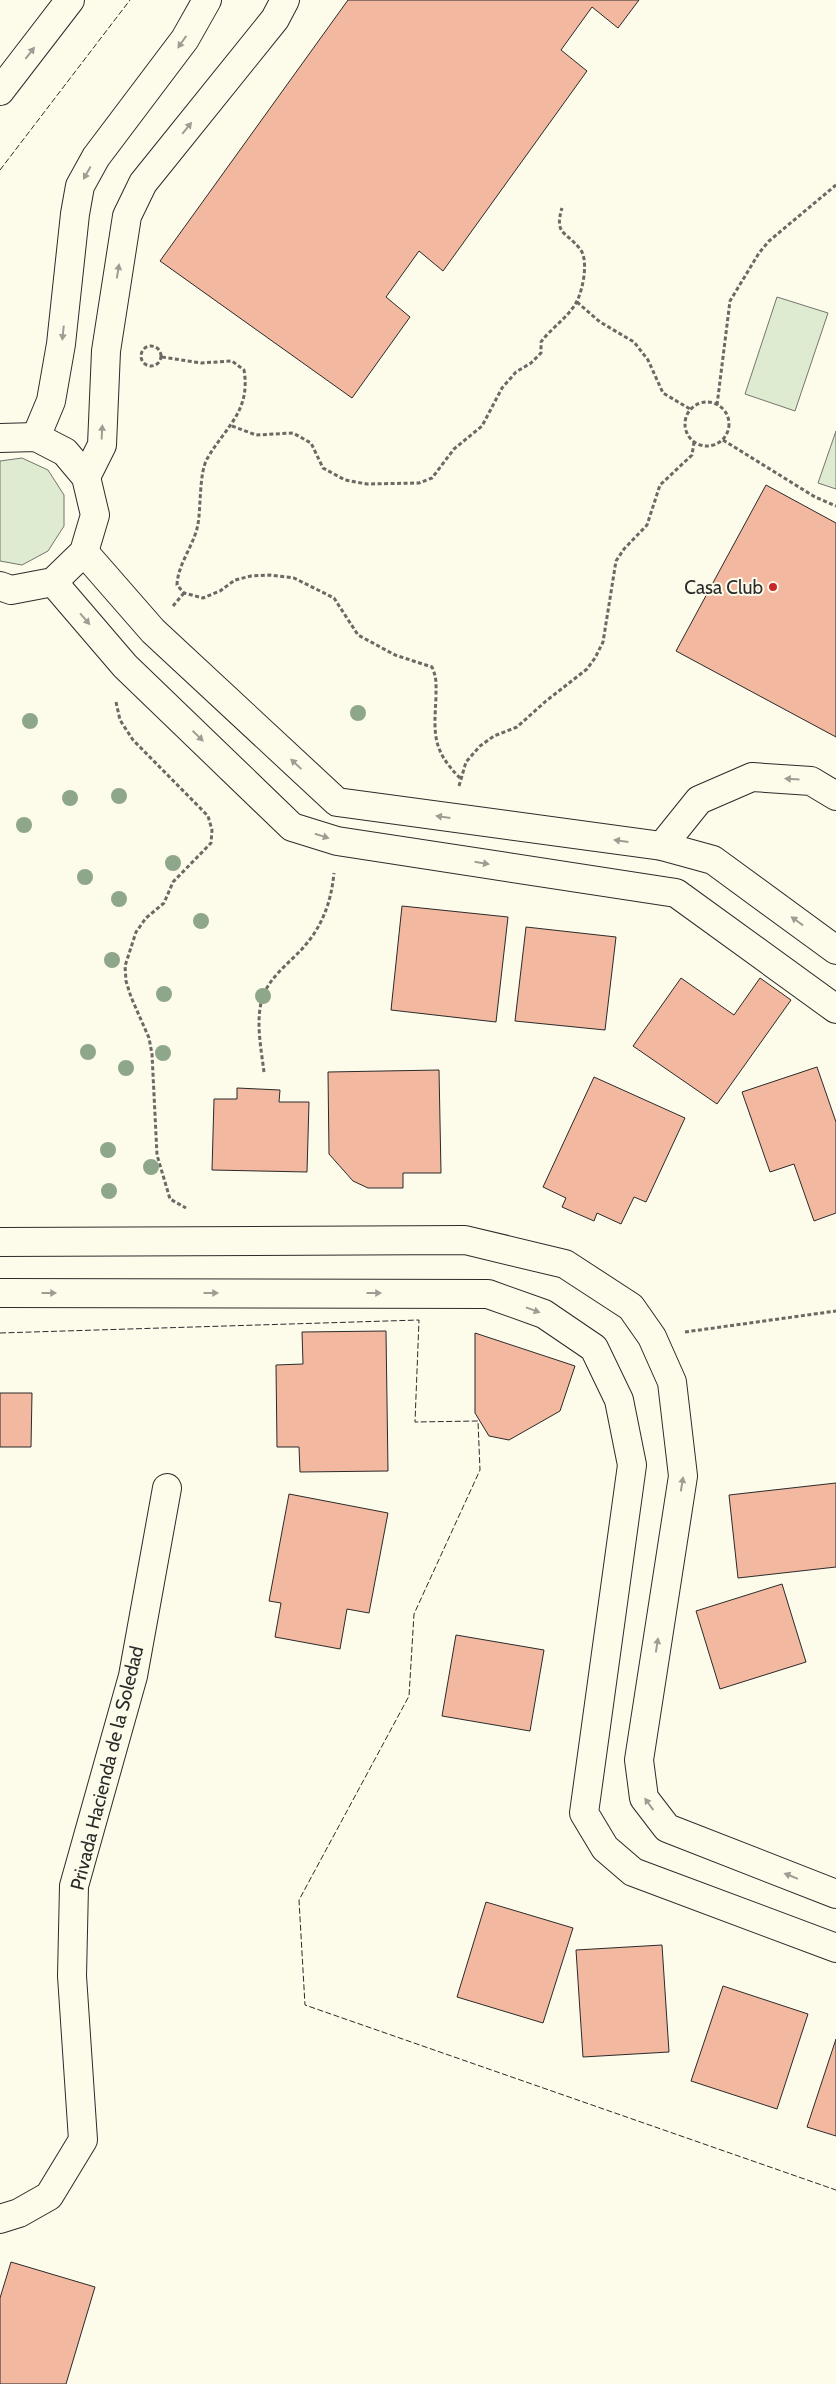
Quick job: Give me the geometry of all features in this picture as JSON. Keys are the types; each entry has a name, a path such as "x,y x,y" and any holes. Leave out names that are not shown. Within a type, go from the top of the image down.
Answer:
{"street":[{"path":"0,91 70,0"},
{"path":"36,438 51,401 61,344 74,214 80,186 96,157 185,39 208,0"},
{"path":"86,477 102,445 106,350 127,216 143,183 274,19 285,0"},
{"path":"0,438 36,438 65,452 86,477 95,515 84,552 53,582 11,590 0,586"},
{"path":"84,552 153,631 337,802 662,846 713,860 836,950"},
{"path":"53,582 125,666 292,827 337,841 676,893 836,1009"},
{"path":"662,846 699,800 752,776 811,781 836,796"},
{"path":"0,1242 465,1240 565,1264 631,1307 652,1337 672,1382 683,1476 639,1760 644,1798 667,1828 836,1894"},
{"path":"0,1292 488,1294 544,1314 594,1348 620,1400 632,1465 584,1813 605,1848 633,1872 836,1948"},
{"name":"Privada Hacienda de la Soledad","path":"0,2219 20,2213 49,2196 83,2140 72,1976 74,1886 133,1676 167,1488"}],"path":[{"path":"717,405 730,301 759,253 770,241 836,185"},
{"path":"232,426 256,435 293,433 311,443 323,468 345,480 367,484 419,483 432,478 454,449 482,426 502,388 516,372 531,363 541,353 541,342 577,302 584,261 581,249 561,232 558,220 562,208"},
{"path":"577,302 600,322 634,342 648,360 663,393 690,409"},
{"path":"152,345 158,348 162,357 159,363 149,366 143,362 141,352 145,347 152,345"},
{"path":"162,357 201,363 232,361 244,370 247,387 232,426 206,461 198,525 193,542 177,574 177,585 184,593 203,598 220,591 235,580 270,575 294,578 334,598 358,635 395,655 432,667 437,678 435,739 439,753 460,778 466,762 480,746 494,736 517,727 546,701 587,669 603,642 616,561 624,549 646,525 660,485 692,456 694,442"},
{"path":"703,402 717,405 728,416 729,423 726,436 722,440 707,446 694,442 685,430 686,416 690,409 703,402"},
{"path":"722,440 814,497 836,506"},
{"path":"153,631 184,593"},
{"path":"125,666 116,679 114,694 120,720 133,740 208,816 212,830 211,843 173,882 164,903 146,918 136,932 125,966 126,981 149,1038 152,1054 157,1155 164,1179 170,1199 178,1205 198,1213 190,1241"},
{"path":"264,1072 259,1028 263,996 283,968 302,948 328,909 337,841"},
{"path":"652,1337 836,1311"}],"green space":[{"path":"777,297 828,313 795,411 745,394"},
{"path":"836,431 836,489 818,483"},
{"path":"22,458 48,470 64,495 64,526 48,551 22,565 0,561 0,461"}],"building":[{"path":"348,0 639,0 618,28 592,7 561,50 587,71 443,271 419,251 386,297 410,317 352,398 160,261"},
{"name":"Casa Club","path":"766,485 836,523 836,737 676,651"},
{"path":"402,906 508,917 496,1022 391,1010"},
{"path":"526,927 616,937 605,1030 515,1021"},
{"path":"681,978 734,1015 760,978 791,1000 717,1104 633,1046"},
{"path":"817,1067 836,1122 836,1213 814,1221 794,1164 770,1172 742,1092"},
{"path":"439,1070 441,1173 403,1173 403,1188 368,1188 353,1181 329,1154 328,1072"},
{"path":"594,1077 685,1118 646,1202 634,1197 621,1224 597,1213 594,1221 562,1207 566,1198 543,1187"},
{"path":"237,1088 280,1090 279,1102 309,1102 307,1172 212,1170 214,1099 237,1099"},
{"path":"386,1331 388,1471 300,1472 299,1447 277,1447 276,1365 303,1364 302,1332"},
{"path":"475,1333 575,1366 560,1411 509,1440 489,1436 475,1413"},
{"path":"0,1393 32,1393 31,1447 0,1447"},
{"path":"836,1483 836,1567 738,1578 729,1495"},
{"path":"289,1494 388,1513 369,1613 347,1609 340,1649 275,1637 281,1603 269,1601"},
{"path":"782,1584 806,1662 720,1689 696,1611"},
{"path":"456,1635 544,1650 530,1731 442,1716"},
{"path":"486,1902 573,1928 543,2023 457,1997"},
{"path":"662,1945 669,2052 583,2057 576,1950"},
{"path":"723,1986 808,2014 777,2109 691,2081"},
{"path":"836,2039 836,2136 807,2127"},
{"path":"11,2262 95,2287 66,2384 0,2384 0,2298"}],"fence":[{"path":"0,170 130,0"},
{"path":"0,1333 419,1320 415,1422 478,1421 480,1470 414,1614 409,1696 299,1900 305,2005 836,2190"}],"place":[{"name":"Casa Club","path":"773,587"}]}
